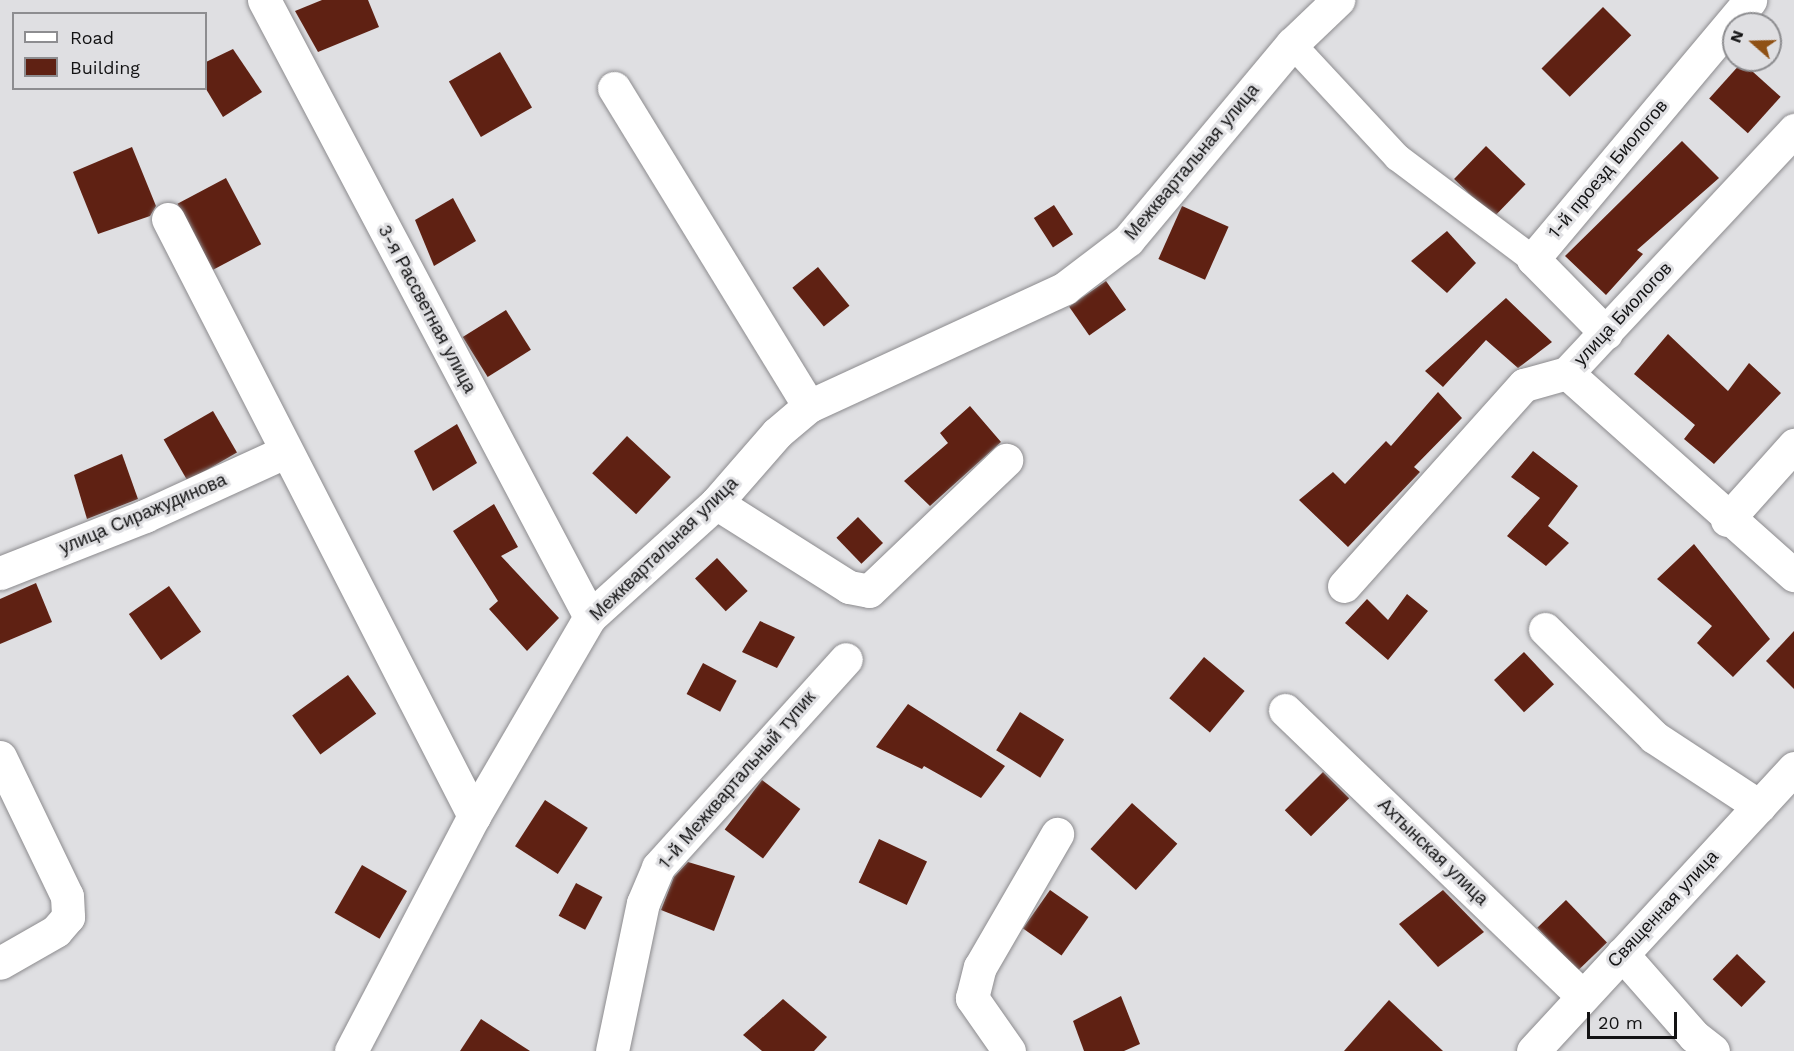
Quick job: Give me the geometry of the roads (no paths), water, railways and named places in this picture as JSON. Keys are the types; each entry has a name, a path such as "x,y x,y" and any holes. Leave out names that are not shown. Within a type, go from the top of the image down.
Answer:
{"street":[{"name":"3-я Рассветная улица","path":"264,0 590,617"},
{"name":"Межквартальная улица","path":"351,1051 474,816 590,617 716,503 777,433 809,406 1065,288 1128,240 1292,44 1338,0"},
{"name":"1-й проезд Биологов","path":"1533,259 1750,0"},
{"path":"1292,44 1397,157 1533,259 1606,333"},
{"path":"614,88 809,406"},
{"name":"улица Биологов","path":"1344,586 1524,386 1567,373 1794,130"},
{"path":"168,219 285,452 474,816"},
{"path":"1567,373 1727,520 1794,575"},
{"path":"1727,520 1794,445"},
{"name":"улица Сиражудинова","path":"0,573 145,516 285,452"},
{"path":"716,503 849,587 870,591 1006,460"},
{"path":"1545,629 1654,737 1759,806"},
{"name":"1-й Межквартальный тупик","path":"612,1051 643,903 658,867 846,658"},
{"name":"Ахтынская улица","path":"1285,710 1581,995"},
{"path":"0,757 67,896 68,916 56,931 0,963"},
{"name":"Священная улица","path":"1533,1051 1581,995 1622,954 1794,768"},
{"path":"1009,1051 972,998 980,967 1057,834"},
{"path":"1622,954 1694,1036 1713,1051"}]}
